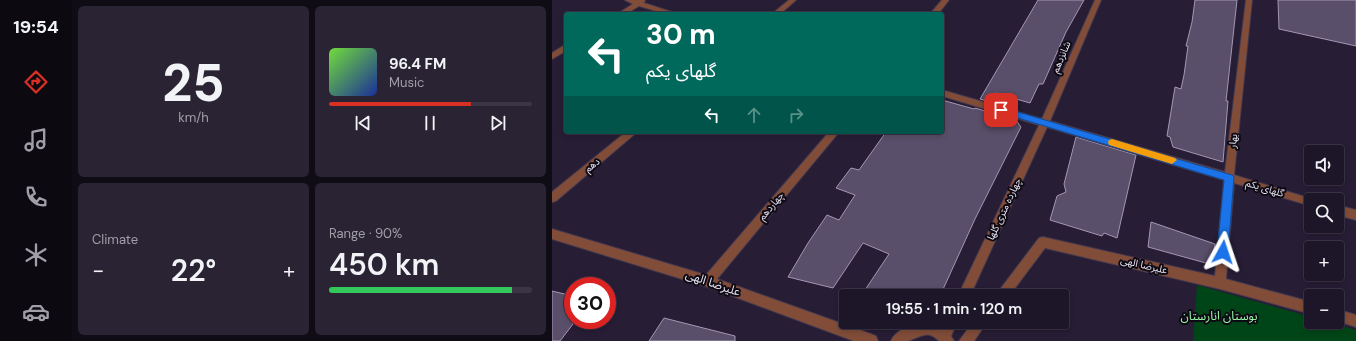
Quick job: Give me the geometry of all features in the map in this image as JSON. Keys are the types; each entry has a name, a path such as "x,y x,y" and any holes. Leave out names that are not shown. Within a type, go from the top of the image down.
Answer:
{"street":[{"path":"628,0 641,2 668,12"},
{"path":"778,12 793,0"},
{"path":"936,12 946,0"},
{"name":"شانزدهم","path":"1045,122 1098,0"},
{"name":"بهار","path":"1220,283 1229,177 1249,0"},
{"path":"624,12 641,2"},
{"path":"552,57 564,49"},
{"name":"گلهای یکم","path":"944,94 1045,122 1304,200"},
{"name":"چهارده متری گلها","path":"967,289 1045,122"},
{"name":"دهم","path":"552,198 630,134"},
{"name":"چهاردهم","path":"708,281 832,134"},
{"path":"1344,212 1356,215"},
{"name":"علیرضا الهی","path":"552,234 708,281 871,341"},
{"name":"علیرضا الهی","path":"1006,289 1043,242 1220,283 1304,306"},
{"path":"1344,317 1356,321"},
{"path":"898,341 907,333 916,329 926,328 936,331 946,339 949,329"},
{"path":"966,341 975,329"}],"green space":[{"name":"بوستان انارستان","path":"1197,285 1304,315 1304,329 1344,329 1344,326 1356,330 1356,341 1193,341"}],"building":[{"path":"1038,0 1084,0 1066,32 1043,84 1039,84 1030,103 995,93 1006,107 980,99"},
{"path":"1195,0 1237,0 1226,101 1228,101 1223,162 1173,147 1170,137 1167,136 1175,87 1181,89 1184,75 1188,46 1186,46 1192,22"},
{"path":"1278,0 1356,0 1356,46 1279,29"},
{"path":"944,101 1016,120 1021,127 975,219 943,289 866,289 889,254 863,243 833,288 788,277 827,215 839,220 855,195 836,188 851,168 859,170 885,134 944,134"},
{"path":"1076,137 1136,155 1117,238 1104,233 1102,236 1050,220 1057,196 1066,192 1064,184"},
{"path":"1151,222 1215,244 1213,265 1148,247"},
{"path":"552,291 564,294 564,329 569,329 560,341 552,341"},
{"path":"664,318 735,336 735,341 649,341"}],"slow traffic":[{"path":"1112,142 1172,160"}],"route":[{"path":"1001,110 1229,177 1223,252"}]}
